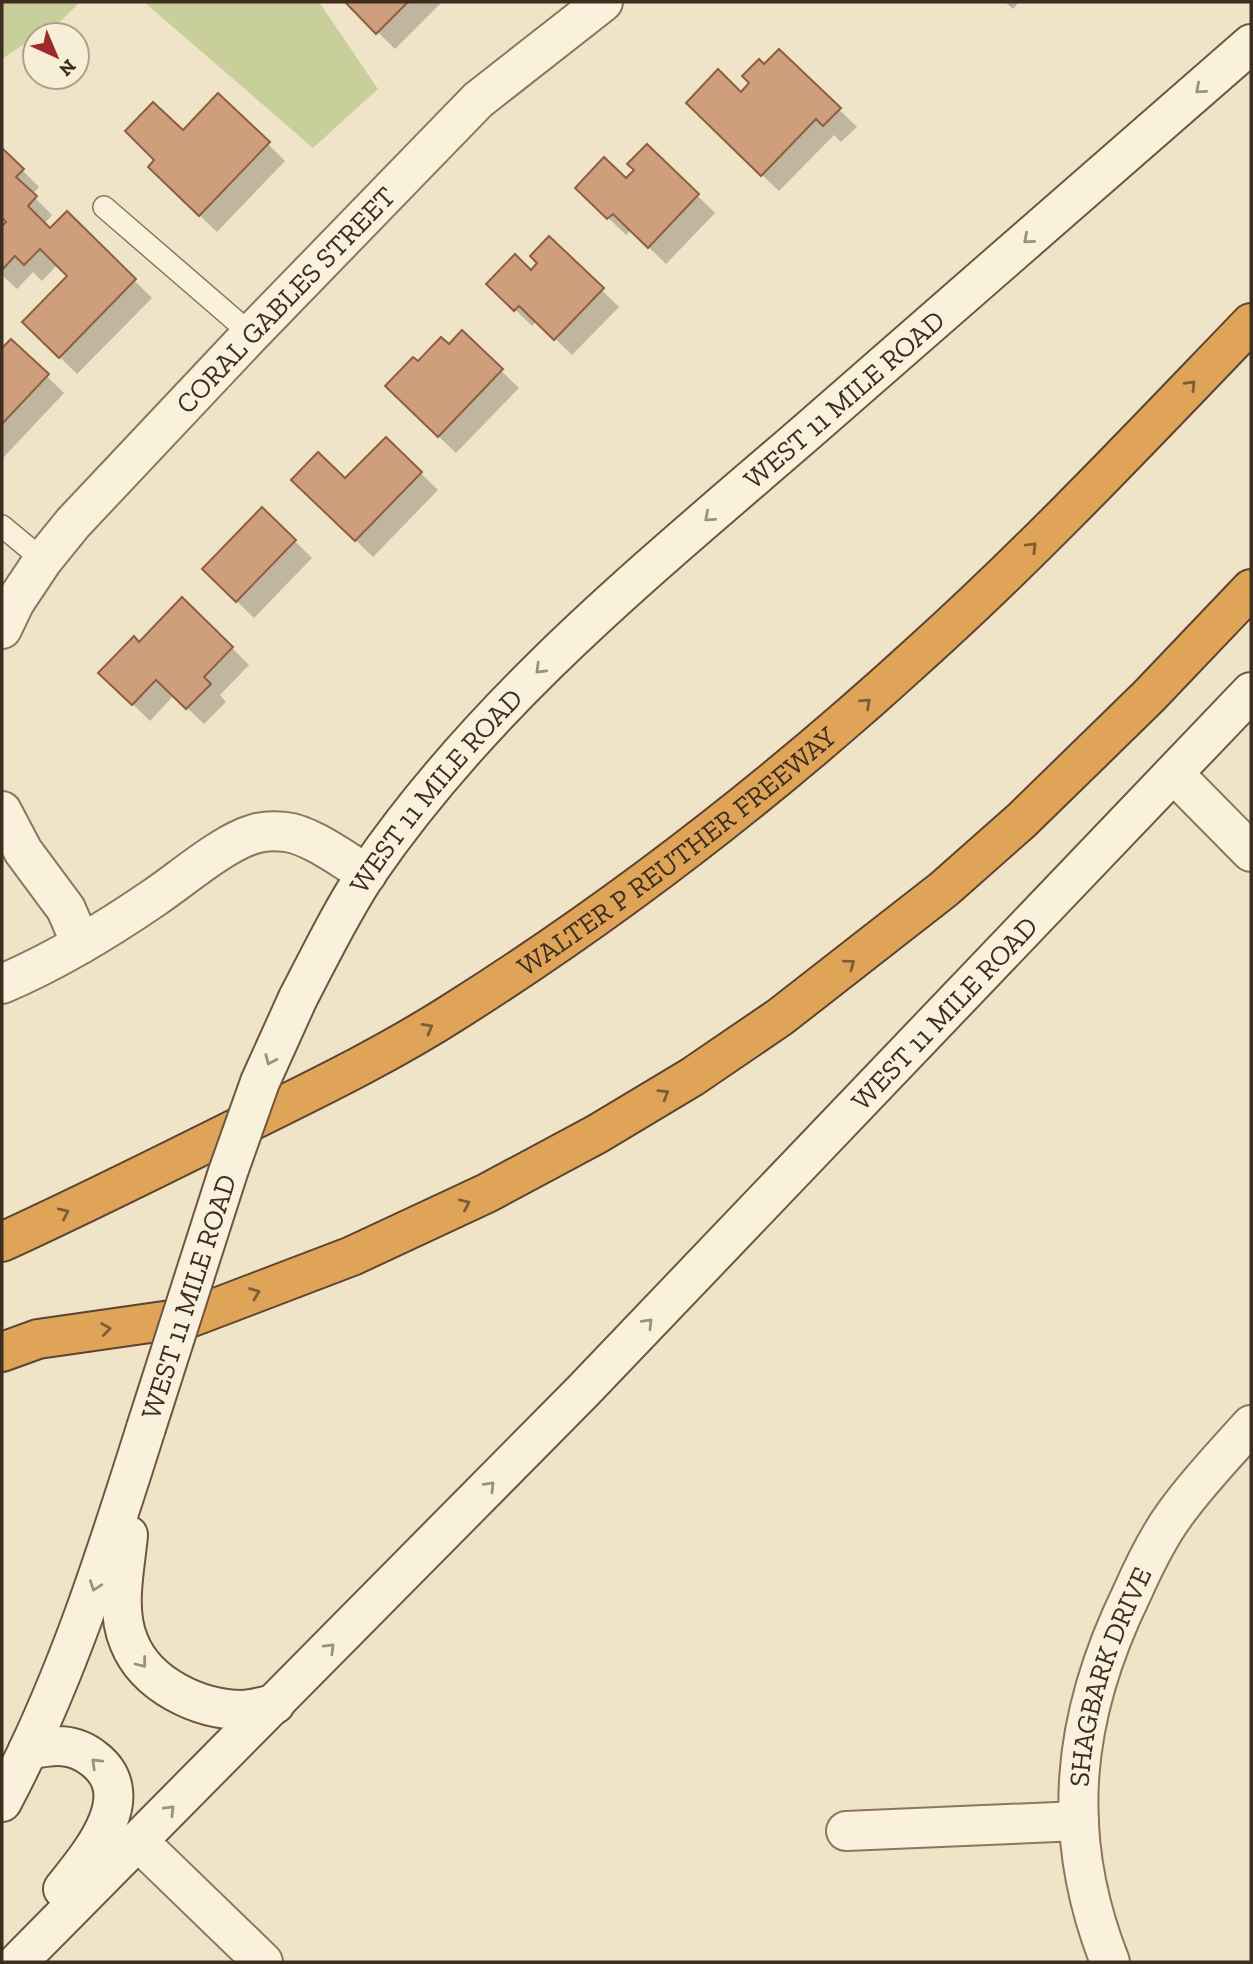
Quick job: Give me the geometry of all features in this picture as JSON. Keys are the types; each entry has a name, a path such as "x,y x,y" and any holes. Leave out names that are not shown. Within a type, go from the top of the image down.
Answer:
{"highway":[{"name":"WALTER P REUTHER FREEWAY","path":"2,1242 369,1062 465,1005 618,901 765,788 827,737 925,649 1031,548 1251,323"},
{"path":"2,1352 38,1339 191,1317 352,1256 487,1193 597,1134 692,1077 780,1017 944,889 1022,820 1251,589"}],"main road":[{"name":"CORAL GABLES STREET","path":"2,629 15,602 72,523 251,334 478,100 603,2"},
{"name":"WEST 11 MILE ROAD","path":"2,1802 28,1750 87,1607 260,1082 298,998 335,927 367,874 477,733 573,638 632,583 1251,44"},
{"name":"WEST 11 MILE ROAD","path":"18,1962 583,1391 1251,692"},
{"path":"1174,774 1251,852"},
{"path":"2,811 23,851 66,909 81,944"},
{"path":"2,984 81,944 233,843 256,833 288,832 321,847 367,874"},
{"name":"SHAGBARK DRIVE","path":"1111,1962 1081,1864 1079,1821 1079,1773 1086,1725 1099,1674 1117,1623 1140,1574 1174,1515 1213,1466 1251,1425"},
{"path":"142,1440 122,1591 122,1611 128,1642 147,1670 172,1690 188,1698 245,1710 275,1704"},
{"path":"6,1962 99,1840 114,1800 109,1779 98,1762 89,1755 71,1746 61,1745 28,1750"},
{"path":"846,1831 1079,1821"},
{"path":"139,1842 263,1962"}],"lane":[{"path":"104,207 251,334"},
{"path":"2,526 43,561"}],"green space":[{"path":"2,2 80,2 60,21 21,21 21,46 2,59"},
{"path":"144,2 319,2 378,89 313,148"}],"building":[{"path":"345,2 408,2 376,34"},
{"path":"779,49 841,108 823,126 816,119 761,176 686,103 718,69 741,92 749,83 742,76 759,59 764,64"},
{"path":"218,93 270,142 199,216 148,167 154,160 125,131 153,102 183,130"},
{"path":"647,144 699,194 648,248 613,214 607,219 575,188 604,157 626,178 634,170 627,164"},
{"path":"2,148 24,169 16,177 37,196 28,206 50,228 67,211 136,279 59,358 22,322 67,276 40,249 24,265 15,256 2,270 2,226 6,222 2,218"},
{"path":"549,236 604,288 554,340 519,306 514,311 486,284 515,254 531,270 537,263 530,256"},
{"path":"462,330 503,369 438,437 385,386 413,357 418,361 441,337 449,344"},
{"path":"11,339 49,374 2,424 2,348"},
{"path":"386,437 422,472 355,541 291,480 318,452 345,478"},
{"path":"262,507 296,540 236,602 202,569"},
{"path":"182,597 233,647 204,677 211,684 186,709 156,680 132,705 98,673 134,636 139,642"}]}
